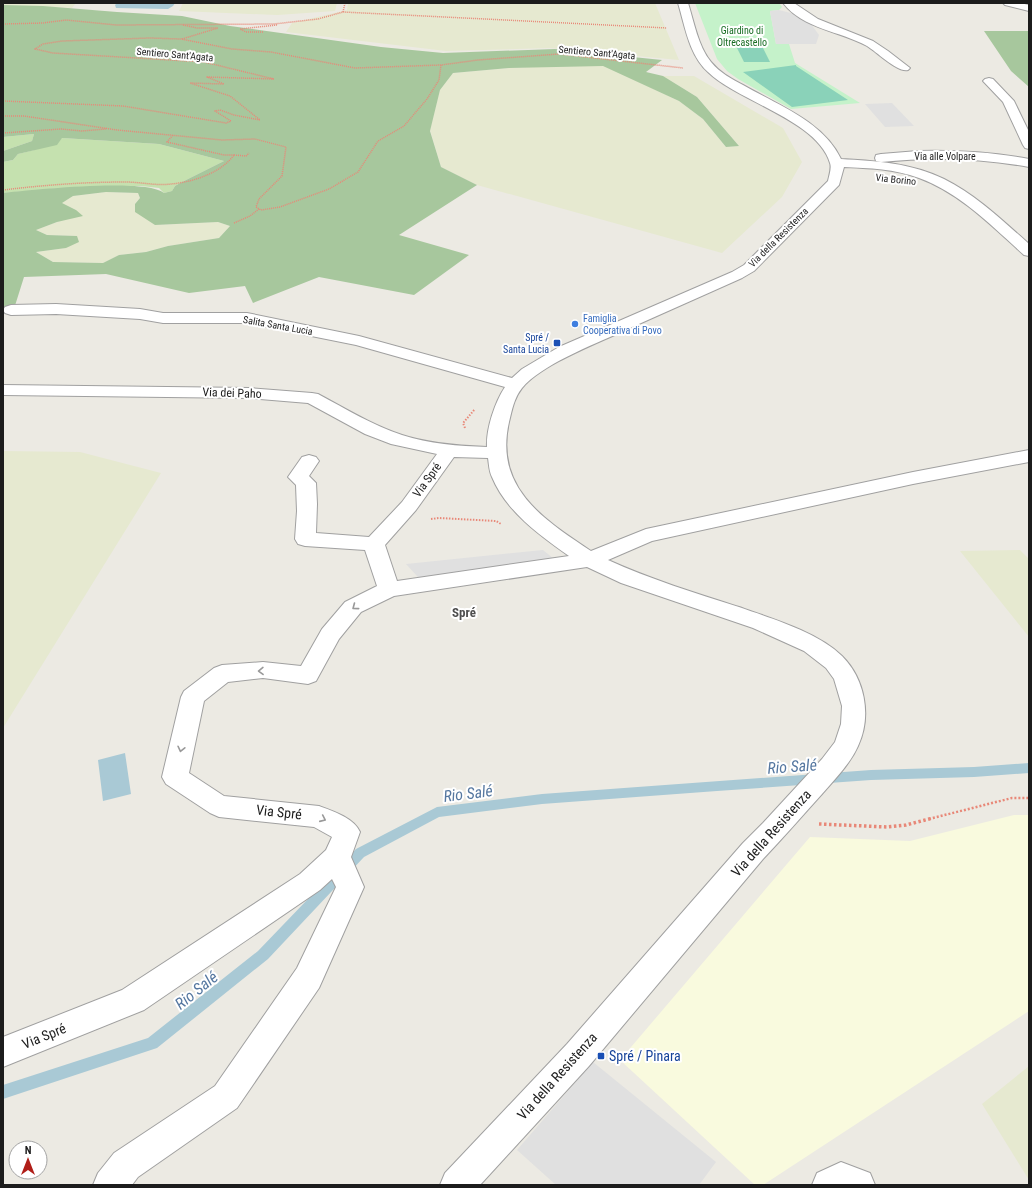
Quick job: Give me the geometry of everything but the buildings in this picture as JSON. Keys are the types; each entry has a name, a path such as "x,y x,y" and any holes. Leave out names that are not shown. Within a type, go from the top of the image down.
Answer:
{"street":[{"path":"683,3 703,59 711,69 732,84 811,129 829,146 838,163"},
{"path":"788,3 816,23 863,40 881,50 904,68"},
{"path":"1008,3 1029,8"},
{"path":"989,81 1008,101 1029,145"},
{"name":"Via alle Volpare","path":"861,170 870,160 951,155 990,156 1029,163"},
{"name":"Via Borino","path":"838,163 861,170 931,184 957,193 981,211 1029,252"},
{"name":"Via della Resistenza","path":"457,1185 578,1055 753,851 831,766 846,746 852,724 854,706 845,677 834,662 812,645 761,623 629,578 589,560 544,529 513,497 501,476 496,439 506,399 506,382 528,374 565,352 737,275 748,268 840,181 837,177 838,163"},
{"name":"Salita Santa Lucia","path":"11,310 56,309 140,314 163,318 247,318 359,341 506,382"},
{"name":"Via dei Paho","path":"3,390 249,393 312,398 372,430 398,440 449,452"},
{"name":"Via Spré","path":"374,544 409,506 449,452 497,452"},
{"path":"309,461 298,477 306,483 308,514 305,539 374,544 389,589 589,560 646,536 913,478 1029,456"},
{"name":"Via Spré","path":"3,1052 133,1000 310,882 337,856 347,832 319,817 218,806 175,777 193,697 222,674 263,670 308,675 330,635 353,607 389,589"},
{"path":"110,1185 126,1165 226,1097 308,978 350,887 337,856"},
{"path":"829,1185 840,1179 858,1185"}],"path":[{"path":"344,12 345,3"},
{"path":"263,32 246,32 240,29 274,26 318,19 344,12 668,28"},
{"path":"3,24 43,23 66,20 116,25 228,25 294,22"},
{"path":"175,24 197,28 218,28 181,39"},
{"name":"Sentiero Sant'Agata","path":"3,102 123,106 226,123 231,121 215,111 220,110 234,115 260,120 230,96 190,83 224,84 207,77 274,79 204,62 53,53 35,49 43,44 62,41 150,38 181,39 232,49 271,52 355,68 441,65 478,60 560,54 683,69"},
{"path":"234,223 250,216 259,209 280,207 329,189 358,172 378,141 404,126 425,103 439,80 441,65"},
{"path":"3,116 43,119 109,129 222,140 255,139 286,147 282,176 259,198 256,207 259,209"},
{"path":"3,133 61,129 82,131 109,129"},
{"path":"173,135 167,142 224,155 246,156 249,153"},
{"path":"3,190 83,183 140,182 171,184 188,181 216,169 234,155"},
{"path":"389,527 439,518 496,521 522,536 534,534 544,529"},
{"path":"772,831 818,824 887,826 906,825 1012,798 1029,798"}],"shaded area":[{"path":"3,3 76,3 72,8 3,5"},
{"path":"183,3 337,3 335,11 277,15 179,11"},
{"path":"348,3 655,3 679,60 550,48 446,51 286,32 292,23 347,10"},
{"path":"779,10 795,14 811,24 819,35 816,44 776,44 770,11"},
{"path":"603,65 679,101 703,119 726,147 739,146 697,97 663,76 694,76 783,128 802,162 782,197 722,253 477,185 441,167 430,130 440,90 453,73 509,68"},
{"path":"892,103 914,126 885,127 865,104"},
{"path":"106,192 138,193 140,198 135,204 147,219 155,225 218,222 230,226 219,238 168,246 146,252 119,255 103,263 53,262 36,252 66,248 77,236 47,235 36,230 57,222 76,210 61,203 73,196"},
{"path":"3,451 80,452 161,473 3,728"},
{"path":"543,550 564,567 427,587 406,564"},
{"path":"1020,550 1029,559 1029,637 960,551"},
{"path":"1014,815 1029,815 1029,1011 763,1185 755,1185 620,1060 810,837 910,841"},
{"path":"593,1062 716,1162 699,1185 556,1185 517,1150"},
{"path":"1029,1066 1029,1180 982,1104"}],"green space":[{"name":"Giardino di Oltrecastello","path":"695,3 779,3 782,7 779,10 770,11 776,44 789,44 795,63 860,103 791,109 738,79 727,71 717,59"},
{"path":"3,5 43,6 182,16 230,26 381,47 443,53 555,49 662,60 646,72 663,76 697,97 739,146 726,147 703,119 679,101 603,66 509,68 453,73 440,90 430,131 441,167 477,185 399,235 469,255 414,295 319,277 253,303 245,286 189,293 106,274 24,277 13,312 3,313 3,193 87,186 135,186 153,189 164,193 172,191 175,186 180,183 224,161 159,144 62,138 57,145 18,154 13,160 3,162 3,151 32,141 34,134 3,137","holes":["106,192 138,193 140,198 135,204 135,212 155,225 218,222 230,226 219,238 168,246 146,252 119,255 103,263 53,262 36,252 66,248 79,242 77,236 47,235 36,230 57,222 83,216 76,210 62,203 73,196"]},
{"path":"984,31 1029,31 1029,87 1011,71"},
{"path":"736,46 762,46 770,62 744,62"},
{"path":"796,65 848,100 792,107 743,72"},
{"path":"34,134 32,141 3,151 3,137"},
{"path":"62,138 159,144 224,161 180,183 175,186 172,191 164,193 159,188 141,186 61,188 3,193 3,162 13,160 18,154 34,150"}],"water":[{"path":"117,3 175,3 168,9 116,8 115,5"},
{"path":"125,753 131,794 103,801 98,760"}],"waterway":[{"name":"Rio Salé","path":"3,1092 152,1043 263,955 360,853 437,812 542,799 871,775 974,772 1029,768"}],"place":[{"name":"Famiglia Cooperativa di Povo","path":"575,324"},
{"name":"Spré / Santa Lucia","path":"557,343"},
{"name":"Spré / Pinara","path":"601,1056"}],"district":[{"name":"Spré","path":"464,612"}]}
